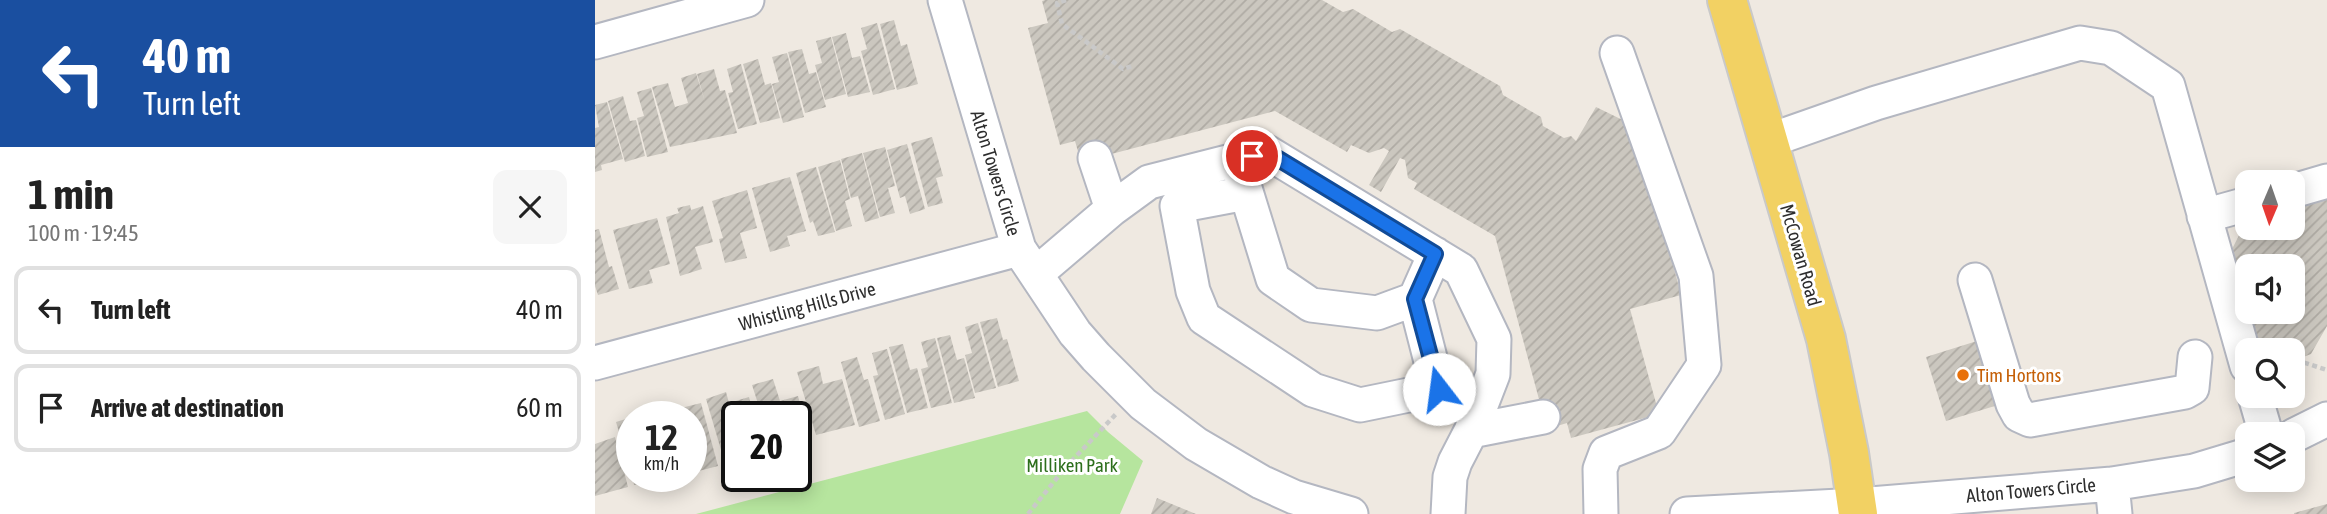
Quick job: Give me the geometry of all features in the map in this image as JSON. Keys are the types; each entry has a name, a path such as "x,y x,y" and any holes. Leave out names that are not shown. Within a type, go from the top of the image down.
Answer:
{"main road":[{"name":"McCowan Road","path":"1727,0 1826,339 1858,509"}],"street":[{"path":"595,42 747,0"},
{"name":"Alton Towers Circle","path":"945,0 1028,261 1075,333 1135,396 1169,425 1233,467 1291,505 1351,514"},
{"path":"1768,141 1876,103 2080,43 2111,48 2168,86 2239,338"},
{"path":"1601,514 1600,469 1606,453 1659,432 1705,365 1696,276 1617,53"},
{"path":"1028,261 1112,209 1149,181 1267,152 1461,270 1495,339 1493,374 1450,477 1448,514"},
{"path":"1095,158 1112,209"},
{"path":"1236,160 1273,279 1311,305 1377,313 1415,299"},
{"path":"2305,187 2327,181"},
{"path":"1246,192 1177,206 1193,291 1204,318 1313,390 1360,405 1439,389 1415,299 1435,254"},
{"path":"2204,216 2235,207"},
{"name":"Whistling Hills Drive","path":"595,363 1028,261"},
{"path":"1975,280 2013,404 2019,415 2030,420 2185,392 2192,388 2195,357"},
{"path":"1471,431 1543,417"},
{"path":"2305,430 2327,419"},
{"name":"Alton Towers Circle","path":"1686,514 2113,499 2235,459"}],"path":[{"path":"1066,0 1056,3 1062,24 1123,69 1132,66"},
{"path":"2305,363 2327,370"},
{"path":"1028,514 1065,468 1135,396"}],"green space":[{"name":"Milliken Park","path":"1087,411 1143,461 1120,514 696,514 780,492 812,492 812,483"}],"building":[{"path":"1322,0 1343,12 1353,9 1392,32 1400,29 1500,86 1503,95 1541,117 1543,126 1564,138 1571,136 1576,141 1596,107 1637,127 1681,295 1630,309 1659,414 1571,438 1567,423 1547,429 1495,236 1414,189 1417,183 1408,178 1405,160 1400,158 1381,192 1369,185 1389,151 1384,148 1369,153 1351,145 1347,152 1275,111 1081,162 1075,141 1060,145 1028,28 1048,23 1042,1"},
{"path":"894,20 901,46 907,44 918,84 897,90 880,24"},
{"path":"877,23 895,89 873,95 861,51 867,49 861,28"},
{"path":"846,33 852,58 860,56 870,92 848,97 832,37"},
{"path":"831,37 846,94 825,100 815,65 822,63 816,41"},
{"path":"802,49 809,74 816,72 826,107 805,113 788,52"},
{"path":"787,53 804,117 783,123 772,84 779,82 772,57"},
{"path":"758,59 765,85 771,83 780,118 760,123 743,64"},
{"path":"741,64 757,124 738,129 728,93 733,92 727,69"},
{"path":"714,69 720,91 725,90 737,133 670,147 652,87 668,83 675,107 688,103 681,78 696,73 705,102 697,74"},
{"path":"651,88 668,152 647,157 637,118 644,116 637,92"},
{"path":"623,96 630,121 636,120 645,156 625,162 608,101"},
{"path":"607,102 623,159 601,165 602,170 595,172 595,128 599,127 595,105"},
{"path":"932,137 943,176 936,178 943,203 928,207 911,143"},
{"path":"907,144 925,209 910,214 905,196 900,198 887,150"},
{"path":"885,147 895,186 888,188 895,213 880,217 863,153"},
{"path":"862,153 879,218 865,222 858,196 851,198 841,159"},
{"path":"840,160 850,199 845,201 852,226 836,231 818,167"},
{"path":"816,167 835,232 818,236 813,221 810,223 796,173"},
{"path":"790,177 806,231 787,236 790,246 770,252 752,188"},
{"path":"747,190 757,228 740,233 747,258 725,263 719,239 723,238 712,201"},
{"path":"2327,192 2327,326 2311,354 2305,356 2305,338 2256,338 2252,324 2305,324 2305,254 2235,254 2235,260 2232,249 2237,240 2305,240 2305,198"},
{"path":"690,205 691,210 703,206 713,242 695,247 702,269 680,276 666,217 679,213 677,208"},
{"path":"657,218 670,264 649,270 653,283 629,289 613,230"},
{"path":"599,229 609,267 612,266 619,289 598,295 595,286 595,230"},
{"path":"997,318 1003,340 1007,339 1019,381 998,387 980,322"},
{"path":"978,323 996,388 975,393 965,355 972,353 965,327"},
{"path":"950,335 957,360 964,358 975,398 954,403 937,338"},
{"path":"935,338 952,403 931,408 921,369 928,367 921,342"},
{"name":"Tim Hortons","path":"1977,341 1998,405 1946,421 1926,357"},
{"path":"903,344 910,370 917,368 928,408 907,413 889,347"},
{"path":"887,349 905,414 885,420 873,376 878,375 872,353"},
{"path":"857,357 864,380 868,379 880,421 859,427 841,362"},
{"path":"819,366 823,384 842,379 855,425 816,435 812,422 812,401 806,401 797,372"},
{"path":"773,379 780,401 757,401 752,385"},
{"path":"726,392 728,401 721,401 721,450 707,401 706,399"},
{"path":"798,396 799,401 780,401"},
{"path":"707,425 718,466 707,469"},
{"path":"615,437 616,441 616,490 595,496 595,444"},
{"path":"1157,498 1196,514 1151,514"},
{"path":"2327,504 2327,514 2294,514 2294,513"}],"place":[{"name":"Tim Hortons","path":"1963,375"}],"route":[{"path":"1252,156 1267,152 1435,254 1415,299 1439,389"}]}
